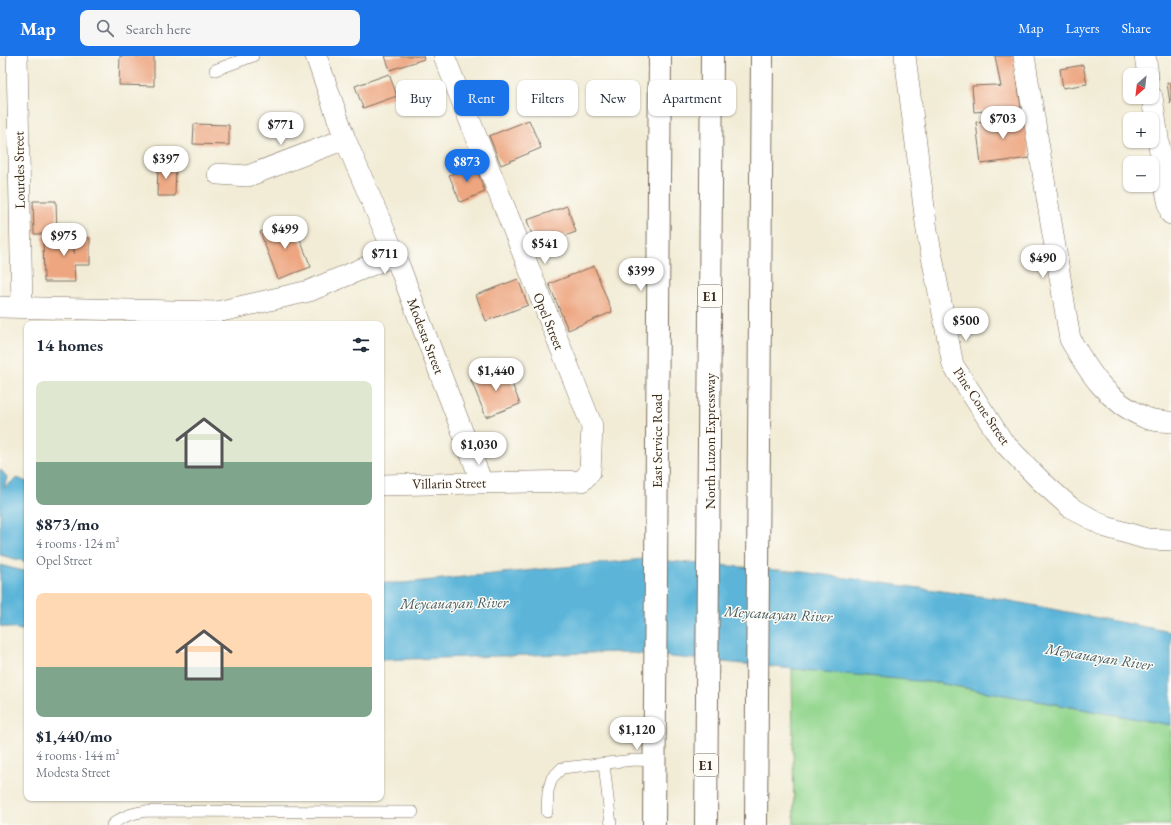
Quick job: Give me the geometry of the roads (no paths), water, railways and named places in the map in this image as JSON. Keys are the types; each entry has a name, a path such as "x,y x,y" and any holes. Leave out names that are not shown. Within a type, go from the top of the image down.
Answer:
{"main road":[{"name":"East Service Road","path":"654,825 660,56"},
{"name":"North Luzon Expressway","path":"706,825 712,56"},
{"path":"756,825 762,56"}],"street":[{"name":"Lourdes Street","path":"17,56 22,307"},
{"name":"Modesta Street","path":"316,56 345,140 395,256 482,483"},
{"name":"Opel Street","path":"444,56 592,426 590,472 587,477"},
{"name":"Pine Cone Street","path":"905,56 927,231 953,365 1003,442 1041,481 1070,507 1106,527 1147,539 1171,540"},
{"path":"1024,56 1070,340 1090,373 1114,399 1147,419 1171,422"},
{"path":"1146,56 1147,68"},
{"path":"1153,104 1168,186 1171,214"},
{"path":"218,174 248,176 345,140"},
{"path":"0,307 217,312 309,291 395,256"},
{"name":"Villarin Street","path":"384,485 582,482 587,477"}],"lane":[{"path":"215,70 253,56"},
{"path":"547,812 548,791 552,778 562,768 634,760 654,761"},
{"path":"604,764 611,825"},
{"path":"112,825 118,819 146,811 413,812"}],"water":[{"path":"0,469 7,477 4,488 17,478 24,481 24,561 0,555"},
{"name":"Meycauayan River","path":"644,559 803,572 1000,599 1171,632 1171,725 938,683 620,652 384,660 384,583 403,583"},
{"path":"0,565 24,571 24,630 0,626"}]}
